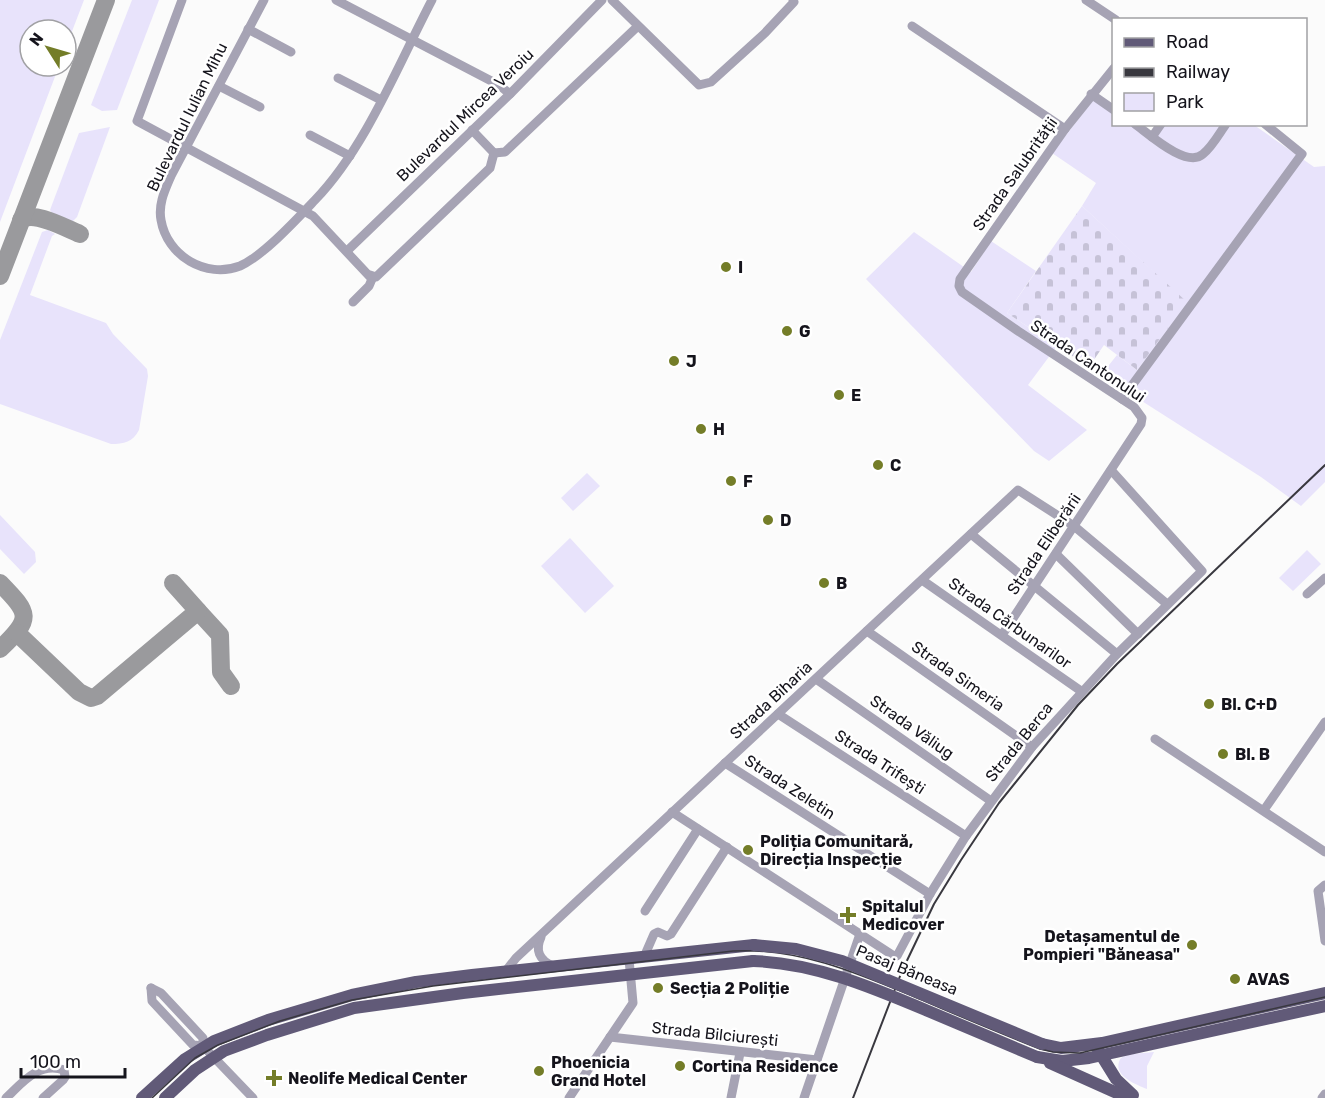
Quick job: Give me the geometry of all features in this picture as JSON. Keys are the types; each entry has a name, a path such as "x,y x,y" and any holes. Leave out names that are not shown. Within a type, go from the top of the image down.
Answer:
{"main road":[{"name":"Pasaj Băneasa","path":"142,1098 203,1046 268,1020 352,995 416,982 754,945 785,947 831,958 1042,1044 1061,1048 1096,1044 1325,993"},
{"name":"Pasaj Băneasa","path":"165,1098 195,1070 214,1057 267,1035 354,1008 463,993 753,961 791,964 838,976 905,1001 1038,1057"},
{"path":"1038,1057 1068,1061 1101,1056 1325,1006"},
{"path":"1096,1044 1111,1072 1136,1098"},
{"path":"1111,1072 1114,1060 1121,1052"},
{"path":"1038,1057 1128,1098"}],"street":[{"path":"182,0 137,122 313,216 370,275 372,282 353,302"},
{"name":"Bulevardul Iulian Mihu","path":"264,0 164,191 161,202 161,219 175,250 192,264 214,270 237,267 252,261 328,185 350,156 432,0"},
{"path":"336,0 499,86 510,94"},
{"name":"Bulevardul Mircea Veroiu","path":"347,250 510,94 602,0"},
{"path":"612,0 699,86 711,82 742,54 779,19 794,0"},
{"path":"1086,0 1113,18"},
{"path":"494,153 505,152 638,26"},
{"path":"912,26 1065,129"},
{"path":"248,29 291,52"},
{"name":"Strada Salubrității","path":"972,298 962,291 959,286 960,279 1065,129 1112,69"},
{"path":"338,78 381,100"},
{"path":"219,86 260,107"},
{"path":"1091,94 1112,109"},
{"path":"1138,126 1177,153 1196,159 1203,154 1224,126"},
{"path":"1152,137 1160,126"},
{"path":"1122,399 1302,154 1267,126"},
{"path":"472,130 494,153"},
{"path":"310,135 350,156"},
{"path":"370,275 376,277 490,168 494,153"},
{"name":"Strada Cantonului","path":"972,298 1139,412 1143,417 1141,424 1111,470"},
{"name":"Strada Eliberării","path":"1002,635 1111,470"},
{"name":"Strada Berca","path":"861,934 894,956 900,953 930,894 966,836 1032,747 1117,654 1202,572 1111,470"},
{"name":"Strada Biharia","path":"505,972 511,963 1018,490 1074,526"},
{"path":"1074,526 1167,604"},
{"path":"970,534 1117,654"},
{"path":"1056,554 1138,634"},
{"path":"1307,594 1325,578"},
{"name":"Strada Cărbunarilor","path":"921,580 1081,692"},
{"name":"Strada Simeria","path":"867,631 1032,747"},
{"name":"Strada Văliug","path":"816,679 991,801"},
{"name":"Strada Trifești","path":"778,714 966,836"},
{"path":"1264,810 1325,722"},
{"path":"1155,739 1325,852"},
{"name":"Strada Zeletin","path":"725,763 930,894"},
{"path":"672,812 861,934 804,1098"},
{"path":"645,912 698,829"},
{"path":"644,957 654,934 658,932 667,936 671,934 727,848"},
{"path":"1325,885 1318,891 1325,941"},
{"path":"544,932 538,943 538,951 544,962 555,966"},
{"path":"569,1098 633,1003 629,959"},
{"path":"203,1046 203,1038 161,993 152,988 152,1001 193,1045 203,1046 253,1098"},
{"name":"Strada Bilciurești","path":"610,1037 817,1060"},
{"path":"731,1098 740,1053"},
{"path":"13,1096 31,1075 54,1068 63,1070 65,1077 63,1080 43,1098"},
{"path":"1322,1098 1325,1094"}],"green space":[{"path":"0,0 84,0 77,18 18,18 18,78 54,78 0,222"},
{"path":"132,0 159,0 117,110 102,111 91,105"},
{"path":"1094,99 1112,112 1112,126 1132,126 1153,140 1163,126 1255,126 1314,167 1325,166 1325,482 1301,506 1261,477 1101,375 1117,355 1137,370 1186,302 1082,206 1096,183 1052,153"},
{"path":"110,127 77,217 72,222 53,215 50,210 79,133"},
{"path":"1082,206 1187,302 1137,370 1104,345 1089,367 1007,313"},
{"path":"48,230 55,234 52,236 30,295 106,323 113,334 147,369 148,376 139,430 128,442 111,444 0,404 0,340 42,232"},
{"path":"914,232 971,272 991,241 1036,271 1007,313 1057,346 1028,385 1087,430 1049,461 1034,451 866,279"},
{"path":"587,473 600,486 573,511 561,498"},
{"path":"0,515 35,552 36,562 24,574 0,549"},
{"path":"570,538 614,586 585,613 541,566"},
{"path":"1307,550 1321,564 1293,591 1279,578"},
{"path":"1154,1052 1147,1066 1147,1089 1127,1079 1120,1072 1118,1067 1122,1057"}],"taxiway":[{"path":"0,276 106,0"},
{"path":"21,220 27,217 41,218 80,234"},
{"path":"0,583 17,602 24,616 18,630 0,649"},
{"path":"17,633 79,692 91,698 97,696 198,611 173,583"},
{"path":"198,611 220,635 221,672 231,686"}],"tram line":[{"path":"152,1098 195,1058 218,1045 280,1021 352,1000 433,986 733,951 782,953 853,972 1040,1049 1053,1052 1080,1053 1325,997"}],"railway":[{"path":"853,1098 902,971 934,904 999,803 1078,705 1117,664 1325,465"}],"place":[{"name":"I","path":"726,267"},
{"name":"G","path":"787,331"},
{"name":"J","path":"674,361"},
{"name":"E","path":"839,395"},
{"name":"H","path":"701,429"},
{"name":"C","path":"878,465"},
{"name":"F","path":"731,481"},
{"name":"D","path":"768,520"},
{"name":"B","path":"824,583"},
{"name":"Bl. C+D","path":"1209,704"},
{"name":"Bl. B","path":"1223,754"},
{"name":"Poliția Comunitară, Direcția Inspecție","path":"748,850"},
{"name":"Spitalul Medicover","path":"848,915"},
{"name":"Detașamentul de Pompieri \"Băneasa\"","path":"1192,945"},
{"name":"AVAS","path":"1235,979"},
{"name":"Secția 2 Poliție","path":"658,988"},
{"name":"Cortina Residence","path":"680,1066"},
{"name":"Phoenicia Grand Hotel","path":"539,1071"},
{"name":"Neolife Medical Center","path":"274,1078"}]}
